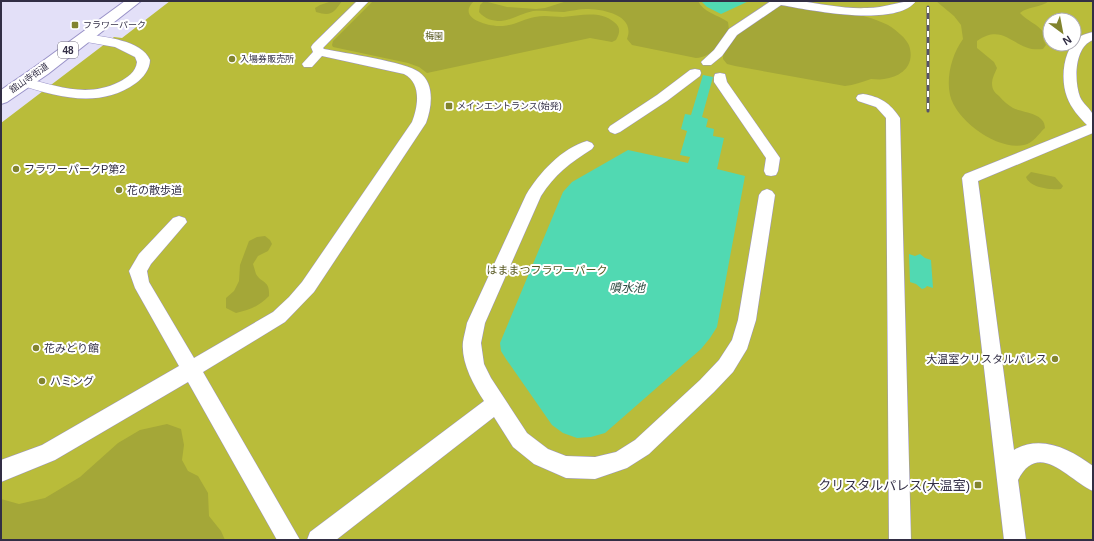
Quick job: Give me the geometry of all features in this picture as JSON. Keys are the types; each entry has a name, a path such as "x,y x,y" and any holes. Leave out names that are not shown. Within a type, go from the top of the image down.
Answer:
{"main road":[{"name":"舘山寺街道","path":"1,98 25,82 134,1"}],"lane":[{"path":"319,52 317,47 363,1"},
{"path":"771,171 773,158 721,82 716,64 733,32 779,1 851,11 879,12 892,11 903,7 910,1"},
{"path":"1093,36 1083,40 1076,50 1071,67 1071,86 1076,100 1083,114 1093,123"},
{"path":"25,82 61,93 86,95 112,90 134,78 141,71 144,64 143,58 138,53 121,46 85,38"},
{"path":"308,64 319,52"},
{"path":"1,471 48,453 86,432 279,317 296,302 308,287 419,123 424,111 425,99 418,78 412,72 319,52"},
{"path":"615,129 662,98 695,73"},
{"path":"863,98 874,100 887,108 893,118 900,540"},
{"path":"1015,540 970,178 1093,128"},
{"path":"587,146 561,162 544,178 534,195 476,323 472,343 475,364 484,384 520,440 541,457 566,467 595,468 620,461 642,446 726,366 740,343 747,320 767,195"},
{"path":"179,222 145,259 138,271 141,283 289,540"},
{"path":"318,540 496,403"},
{"path":"1007,479 1016,463 1026,454 1043,452 1068,461 1080,468 1093,480"}],"green space":[{"name":"はままつフラワーパーク","path":"170,1 1093,1 1093,540 1,540 1,123 114,37 122,38"},
{"path":"332,1 342,1 334,11 329,14 316,12 315,8"},
{"name":"梅園","path":"373,1 474,1 469,7 469,13 472,17 477,21 498,26 512,24 539,16 563,17 596,15 608,18 614,22 619,28 619,33 616,40 612,42 590,38 427,73 419,67 408,63 333,47 333,41"},
{"path":"484,1 507,7 536,9 545,8 567,1 698,1 707,11 728,22 729,30 711,52 702,57 696,58 632,45 627,39 629,31 627,24 616,15 609,12 593,9 564,12 533,11 498,21 486,18 479,12 480,5"},
{"path":"936,1 1049,1 1020,13 1042,31 1042,49 1025,47 1003,36 995,34 977,41 977,48 994,62 997,68 992,81 992,87 995,92 1011,107 1033,114 1042,119 1045,128 1031,142 1024,145 1014,146 991,139 969,124 960,115 954,105 949,88 949,73 953,59 963,39 961,25 954,16"},
{"path":"783,5 808,6 837,10 865,16 888,25 902,36 909,46 911,55 908,66 900,73 890,78 871,79 845,86 727,64 723,59 724,52 729,44 753,23 776,7"},
{"path":"1031,172 1055,177 1063,186 1061,189 1047,189 1036,186 1028,181 1026,177"},
{"path":"265,236 272,244 268,251 258,256 253,264 256,274 268,287 269,296 254,307 236,313 226,308 226,298 234,291 239,281 240,265 249,241 257,237"},
{"path":"167,424 181,429 184,445 182,460 188,471 198,476 208,493 209,516 221,531 225,540 1,540 1,499 19,504 45,498 80,477 118,443 140,430"}],"water":[{"path":"701,1 749,1 721,14 707,7"},
{"name":"噴水池","path":"703,75 713,77 702,117 708,119 706,127 714,129 713,136 724,138 717,169 745,176 717,327 701,349 605,433 591,437 577,438 563,433 552,425 506,359 501,351 500,343 563,192 572,182 628,150 688,163 690,157 680,155 687,131 681,129 685,114 691,115"},
{"path":"909,254 915,256 920,254 931,260 933,288 927,286 922,289 916,284 910,282"}],"railway":[{"path":"928,7 928,111"}],"place":[{"name":"フラワーパーク","path":"75,25"},
{"name":"入場券販売所","path":"232,59"},
{"name":"メインエントランス(始発)","path":"449,106"},
{"name":"フラワーパークP第2","path":"16,169"},
{"name":"花の散歩道","path":"119,190"},
{"name":"花みどり館","path":"36,348"},
{"name":"大温室クリスタルパレス","path":"1055,359"},
{"name":"ハミング","path":"42,381"},
{"name":"クリスタルパレス(大温室)","path":"978,485"}]}
